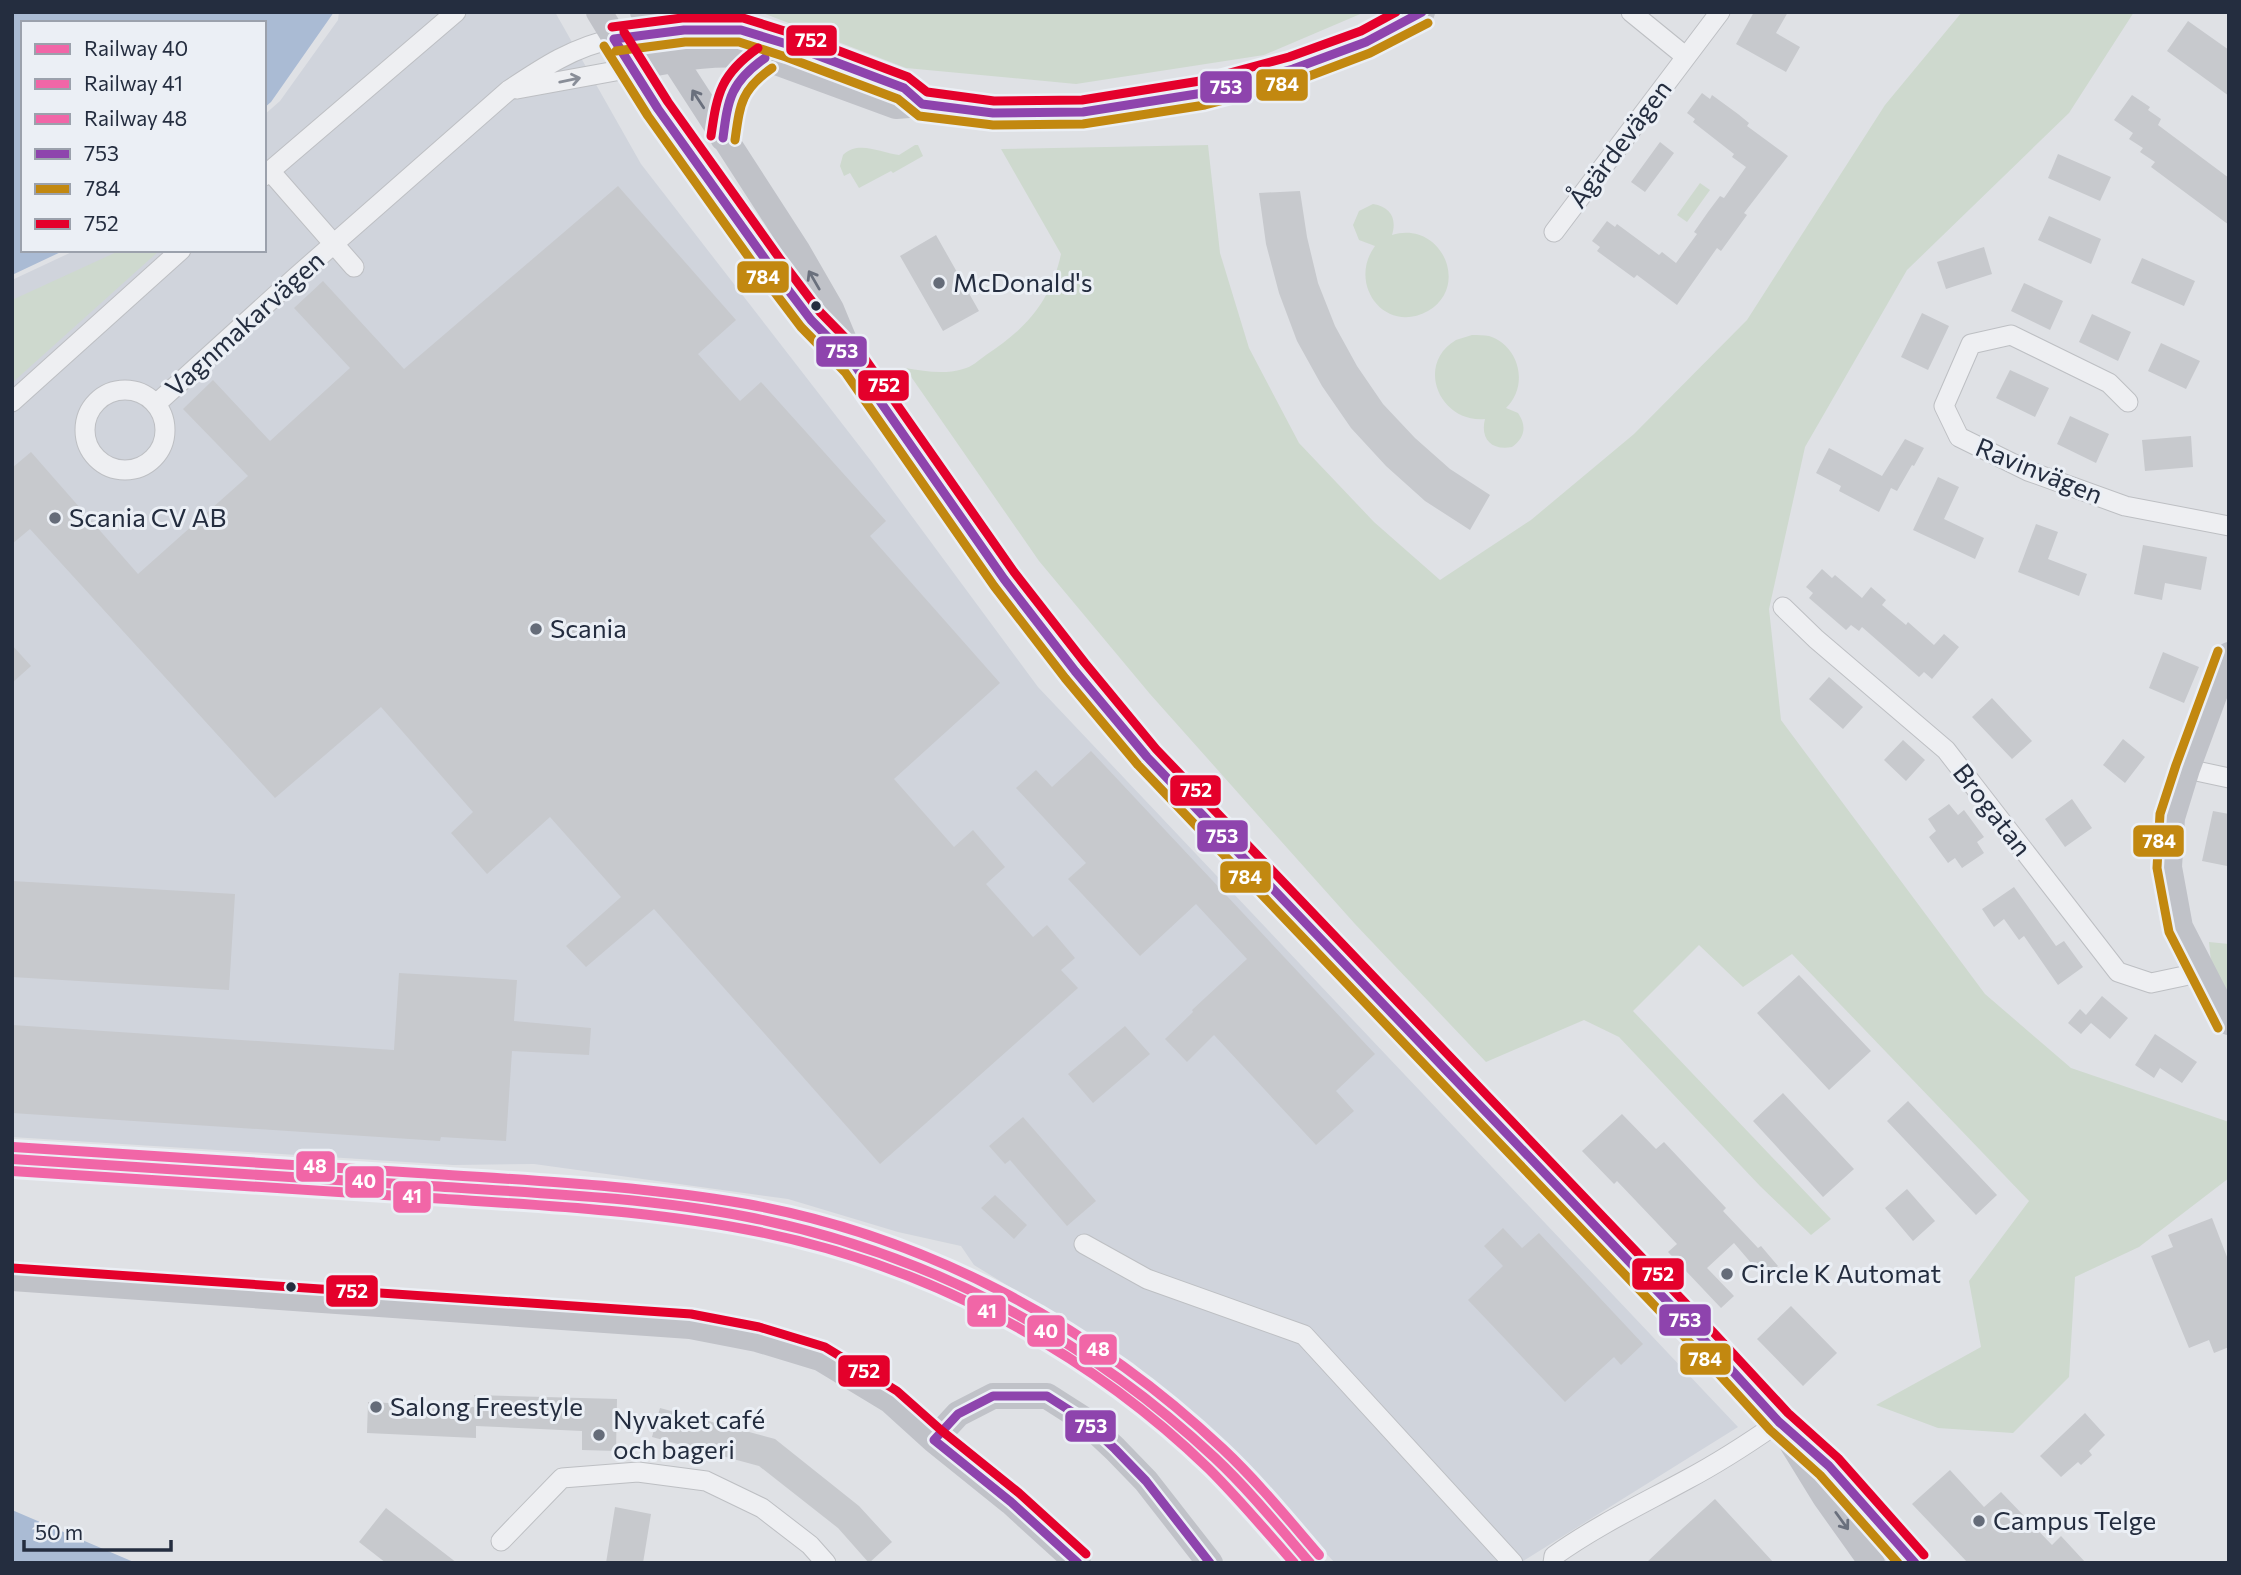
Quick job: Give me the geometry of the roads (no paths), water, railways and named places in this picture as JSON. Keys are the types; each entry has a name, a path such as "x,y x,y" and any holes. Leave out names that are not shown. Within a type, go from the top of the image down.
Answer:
{"main road":[{"path":"599,12 658,109 779,277 811,320 854,364 1004,579 1147,757 1649,1282 1779,1422 1829,1466 1915,1563"},
{"path":"632,68 723,53 765,58 896,106 922,104 993,113 1083,112 1203,93 1293,69 1366,42 1422,12"},
{"path":"614,39 649,23 725,29 761,35 904,88 922,104"},
{"path":"649,23 797,250 831,309 854,364"},
{"path":"723,138 729,96 745,71 765,58"},
{"path":"2229,655 2172,818 2169,867 2180,927 2229,1021"},
{"path":"14,1279 690,1326 757,1339 820,1358 891,1401 934,1440 1011,1502 1077,1563"},
{"path":"934,1440 958,1413 993,1396 1046,1396 1083,1419 1115,1449 1146,1481 1210,1563"},
{"path":"1779,1422 1825,1497 1872,1563"}],"street":[{"name":"Vagnmakarvägen","path":"354,267 267,174 456,12"},
{"name":"Ågärdevägen","path":"1632,12 1685,56"},
{"name":"Ågärdevägen","path":"1554,232 1720,12"},
{"name":"Vagnmakarvägen","path":"156,404 509,90 547,65 586,45 614,39"},
{"path":"509,90 632,68"},
{"path":"12,402 179,252"},
{"name":"Ravinvägen","path":"2128,402 2109,383 2011,335 1971,345 1944,406 1959,438 2028,471 2125,506 2229,526"},
{"name":"Vagnmakarvägen","path":"120,390 146,395 156,404 163,415 166,428 164,442 149,463 137,469 124,470 111,468 99,461 86,439 85,425 89,412 97,401 120,390"},
{"name":"Brogatan","path":"1783,607 1816,639 1946,750 2118,972 2151,983 2184,976 2201,967"},
{"path":"2187,769 2229,778"},
{"path":"1084,1244 1147,1279 1304,1335 1513,1563"},
{"path":"1553,1563 1554,1556 1566,1547 1608,1521 1687,1480 1779,1422"},
{"path":"502,1541 562,1478 638,1472 706,1481 762,1508 810,1545 826,1563"}],"water":[{"path":"12,12 334,12 266,106 266,21 21,21 21,252 61,252 12,275"},
{"path":"12,1510 136,1563 12,1563"}],"rail line":[{"name":"48","path":"13,1147 630,1188 747,1204 878,1238 1003,1292 1062,1325 1118,1363 1172,1404 1223,1449 1319,1555"},
{"name":"40","path":"12,1159 629,1200 709,1210 813,1232 938,1276 998,1304 1111,1373 1215,1458 1310,1563"},
{"name":"41","path":"12,1171 627,1213 744,1229 809,1243 934,1287 994,1315 1052,1347 1107,1384 1160,1425 1209,1469 1294,1563"}],"place":[{"name":"McDonald's","path":"939,283"},
{"name":"Scania CV AB","path":"55,518"},
{"name":"Scania","path":"536,629"},
{"name":"Circle K Automat","path":"1727,1274"},
{"name":"Salong Freestyle","path":"376,1407"},
{"name":"Nyvaket café och bageri","path":"599,1435"},
{"name":"Campus Telge","path":"1979,1521"}]}
